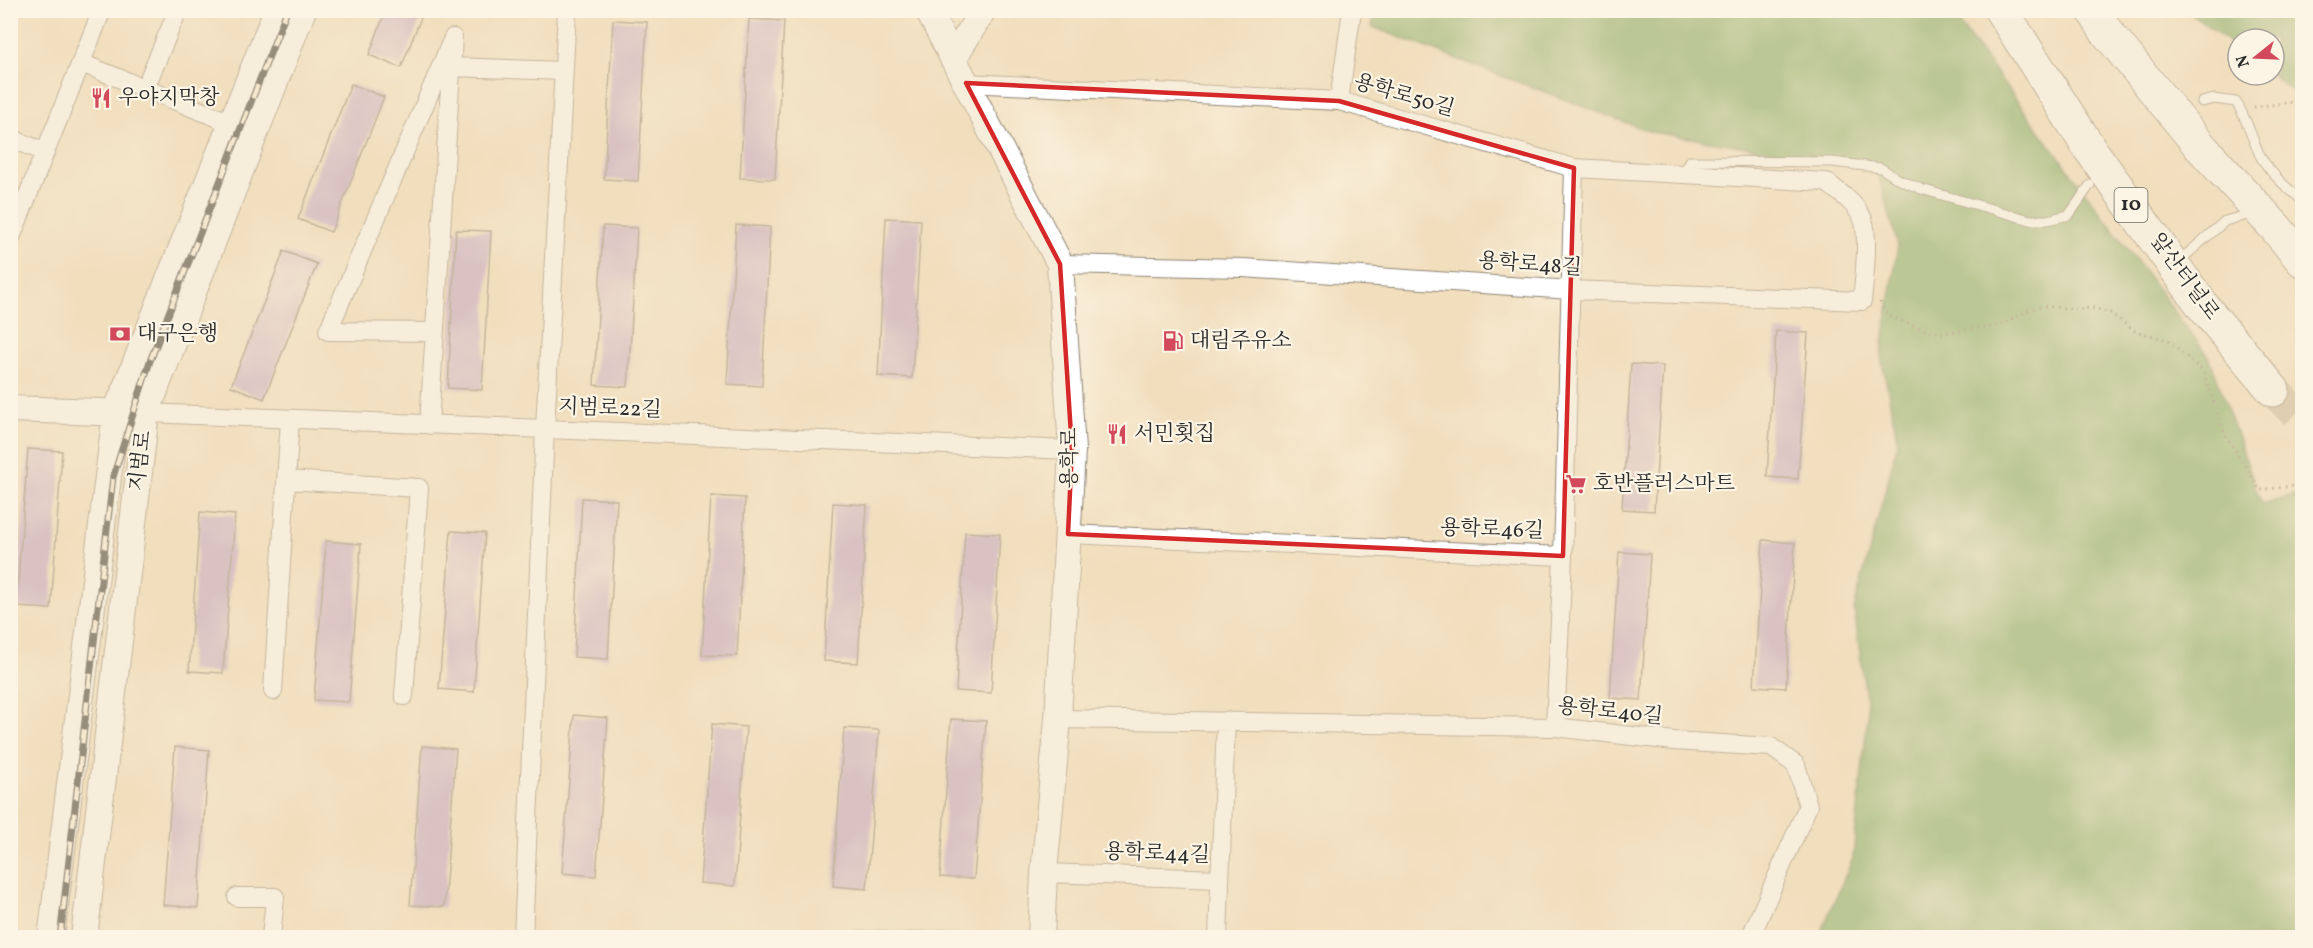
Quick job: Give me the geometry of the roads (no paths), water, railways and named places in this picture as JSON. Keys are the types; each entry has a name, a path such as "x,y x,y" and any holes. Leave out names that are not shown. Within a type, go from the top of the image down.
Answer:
{"highway":[{"name":"앞산터널로","path":"2001,10 2090,149 2202,305 2273,390"},
{"path":"2093,10 2106,31 2200,146 2276,228 2302,260"}],"main road":[{"path":"51,938 116,412 278,10"},
{"name":"지범로","path":"84,938 146,413 303,10"},
{"name":"용학로","path":"928,10 1060,264 1072,450 1058,719 1044,873 1041,938"},
{"path":"953,59 983,10"},
{"path":"10,409 146,413"}],"street":[{"path":"10,240 102,10"},
{"path":"145,88 177,10"},
{"path":"523,938 545,429 567,10"},
{"path":"1339,101 1352,10"},
{"path":"429,425 435,332 453,38 328,331 435,332"},
{"path":"81,63 256,133"},
{"path":"451,67 564,71"},
{"name":"용학로50길","path":"966,83 1339,101 1574,168 1826,182"},
{"path":"10,138 45,152"},
{"name":"용학로46길","path":"1068,534 1563,556 1574,168"},
{"name":"용학로48길","path":"1060,264 1243,268 1571,290 1862,301 1865,268 1863,218 1847,197 1826,182"},
{"name":"지범로22길","path":"146,413 1072,450"},
{"path":"273,691 290,419"},
{"path":"286,480 419,488 404,696"},
{"path":"1555,728 1563,556"},
{"name":"용학로40길","path":"1058,719 1555,728 1674,741 1772,747 1796,765 1808,806 1750,938"},
{"name":"용학로44길","path":"1044,873 1220,879 1226,721"},
{"path":"1218,938 1220,879"},
{"path":"237,897 276,897 271,938"}],"lane":[{"path":"2202,102 2214,99 2236,102 2241,108 2262,158 2279,181 2302,200"},
{"path":"1684,174 1689,161 1847,164 1881,168 1898,179 1921,189 2030,220 2047,220 2069,215 2090,185"},
{"path":"2174,265 2225,221 2255,213 2276,228"}],"tunnel":[{"path":"2273,390 2302,419"}],"railway":[{"path":"60,938 113,477 150,361 287,10"}],"place":[{"name":"우야지막창","path":"101,98"},
{"name":"대구은행","path":"120,334"},
{"name":"대림주유소","path":"1173,341"},
{"name":"서민횟집","path":"1117,434"},
{"name":"호반플러스마트","path":"1576,484"}]}
